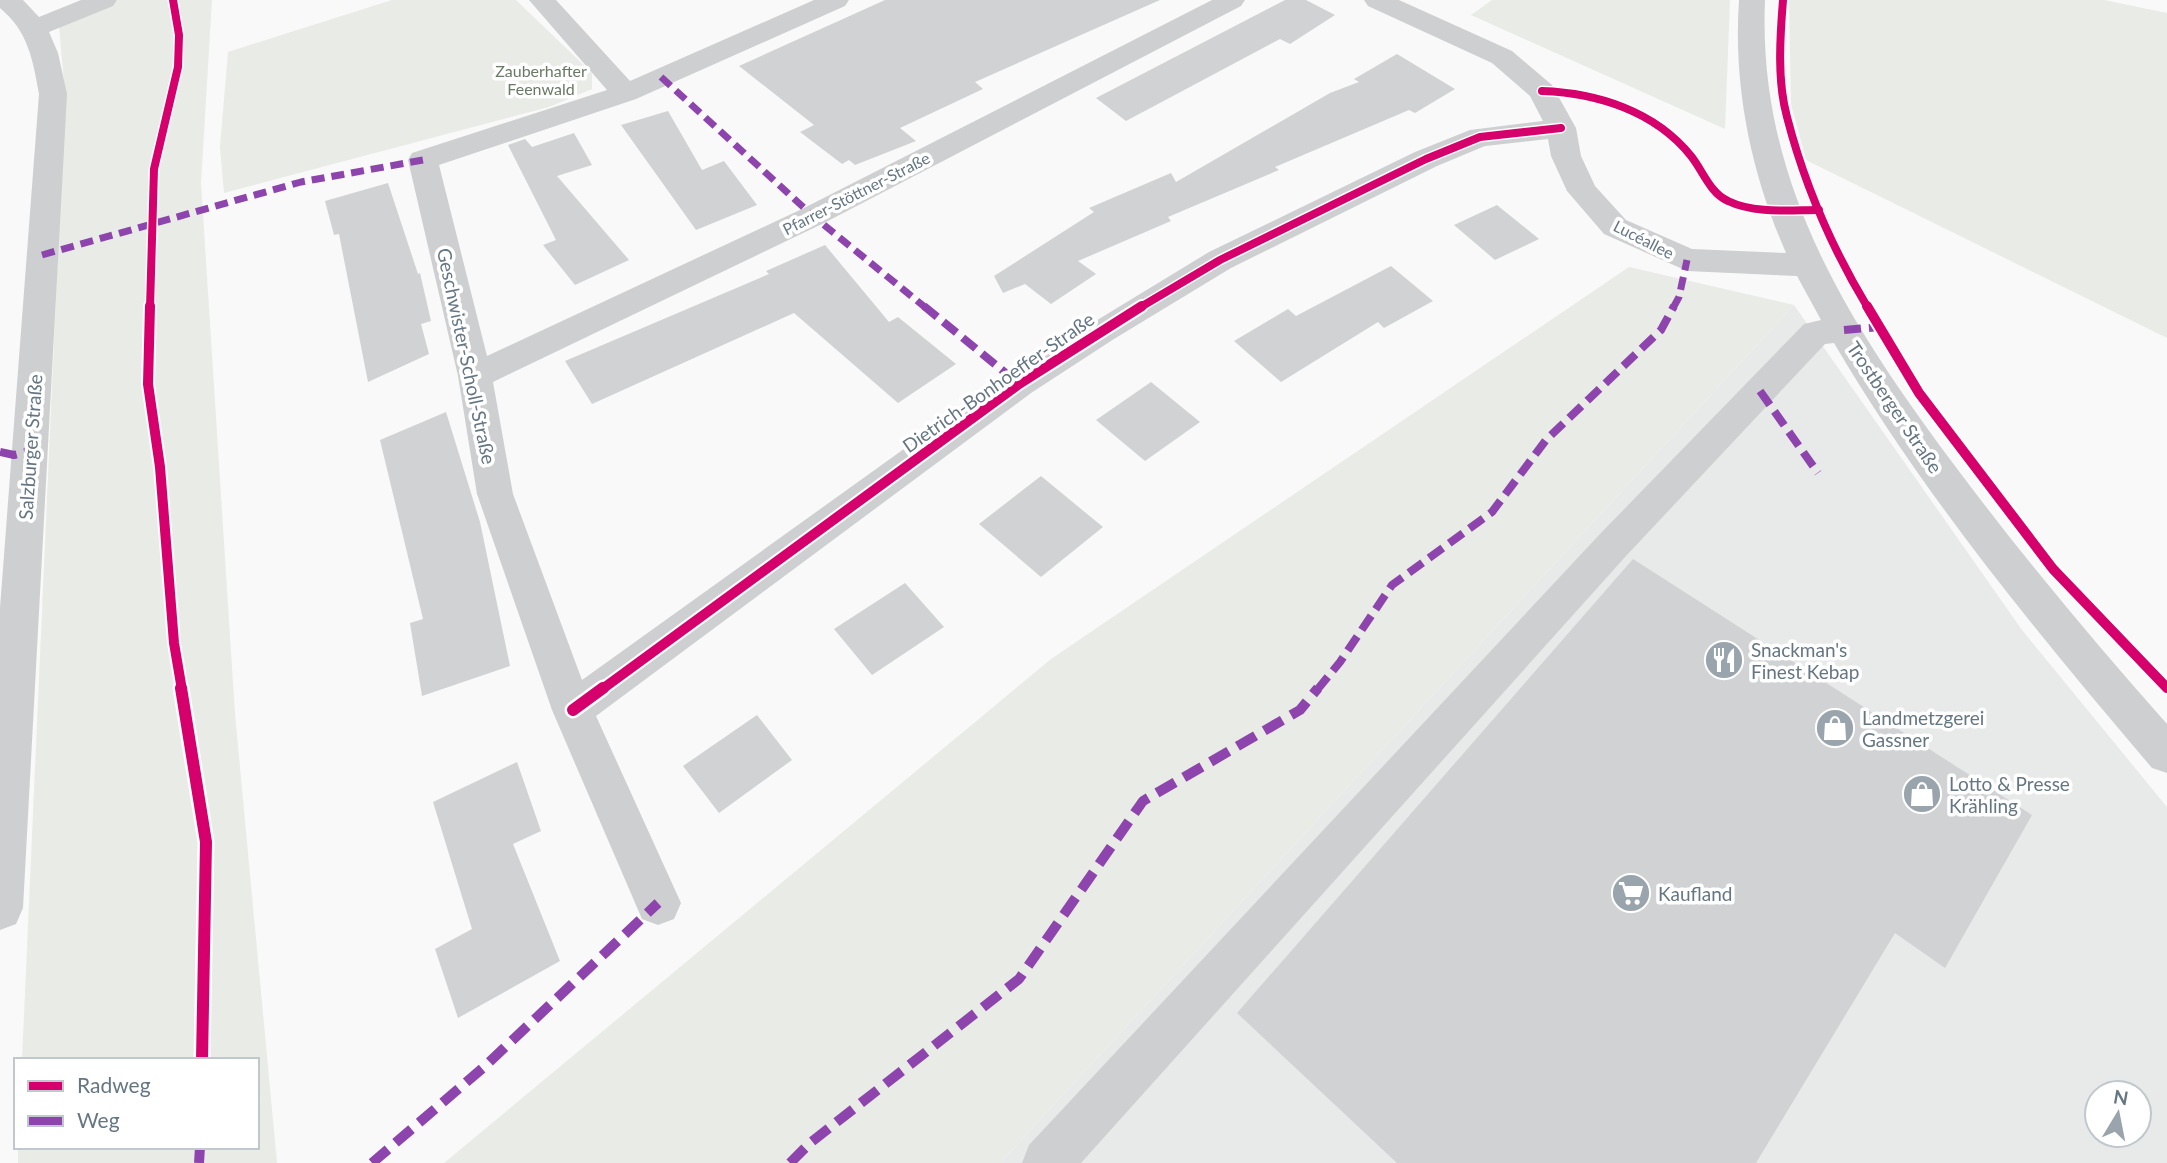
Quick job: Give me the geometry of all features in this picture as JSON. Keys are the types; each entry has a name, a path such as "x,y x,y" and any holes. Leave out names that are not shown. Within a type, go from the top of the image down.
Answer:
{"street":[{"name":"Salzburger Straße","path":"0,908 52,94 48,61 36,28 7,0"},
{"path":"36,28 104,0"},
{"path":"541,0 626,93 836,0"},
{"name":"Pfarrer-Stöttner-Straße","path":"475,376 813,216 1232,0"},
{"name":"Lucéallee","path":"1377,0 1502,57 1542,91 1561,128 1566,156 1582,191 1615,228 1687,260 1807,265"},
{"name":"Trostberger Straße","path":"1752,0 1749,26 1752,87 1784,208 1807,265 1891,406 1986,537 2167,754"},
{"name":"Geschwister-Scholl-Straße","path":"626,93 423,160 475,376 495,494 573,710 658,903"},
{"name":"Dietrich-Bonhoeffer-Straße","path":"573,710 1019,384 1220,260 1426,159 1480,137 1561,128"},
{"path":"1047,1163 1613,545 1769,381 1816,333 1844,330"}],"shaded area":[{"path":"1794,305 2022,630 2167,807 2167,1163 1000,1163"}],"green space":[{"path":"118,0 212,0 201,183 235,714 277,1163 18,1163 18,1149 259,1149 259,1058 22,1058 65,95 59,26"},
{"name":"Zauberhafter Feenwald","path":"392,0 516,0 592,73 592,89 549,107 224,193 220,147 228,52"},
{"path":"1492,0 1730,0 1725,129 1471,15"},
{"path":"1789,0 2104,0 2167,13 2167,338 1806,160 1791,104"},
{"path":"1629,267 1794,305 1000,1163 444,1163 1051,659"}],"building":[{"path":"885,0 1160,0 975,82 983,89 900,128 916,141 855,165 849,160 842,164 800,132 814,125 739,66"},
{"path":"1285,0 1306,0 1335,15 1290,44 1280,39 1126,121 1096,98"},
{"path":"1397,54 1455,89 1415,113 1409,110 1275,167 1279,170 1168,217 1171,221 1078,261 1096,274 1051,304 1025,284 1003,293 994,276 1094,212 1089,208 1171,173 1176,182 1330,93 1359,82 1354,79"},
{"path":"668,111 702,170 724,161 757,205 696,230 621,125"},
{"path":"574,133 592,165 557,176 629,260 575,285 543,245 556,240 508,145 525,139 532,147"},
{"path":"388,183 418,274 420,273 431,321 421,324 429,354 368,382 339,234 334,235 325,201"},
{"path":"1497,205 1539,239 1495,260 1454,225"},
{"path":"825,245 889,322 898,317 956,364 898,403 794,313 592,404 565,361 769,274 766,271"},
{"path":"1391,266 1433,301 1384,328 1378,322 1281,382 1234,341 1288,309 1296,316"},
{"path":"1151,382 1200,422 1145,461 1096,420"},
{"path":"446,412 480,522 510,666 422,696 410,623 423,619 380,440"},
{"path":"1041,476 1103,527 1041,577 979,524"},
{"name":"Kaufland","path":"1633,559 2032,815 1945,968 1895,933 1756,1163 1397,1163 1237,1013"},
{"path":"905,583 944,627 872,675 834,629"},
{"path":"757,715 792,760 719,813 683,766"},
{"path":"517,762 541,831 513,844 560,961 458,1018 435,949 472,929 433,802"}],"marked path":[{"path":"661,77 813,216 1019,384"},
{"path":"42,255 151,222 301,182 423,160"},
{"path":"790,1163 810,1143 1019,979 1143,801 1300,710 1340,662 1392,585 1492,512 1546,440 1661,330 1679,297 1687,260"},
{"path":"1844,330 1880,327"},
{"path":"1760,391 1818,473"},
{"path":"0,452 14,455 30,451"},
{"path":"372,1163 484,1067 658,903"},
{"path":"199,1163 200,1149"}],"cycle path":[{"path":"173,0 179,35 178,67 154,169 148,384 160,467 174,643 206,842 202,1058"},
{"path":"1783,0 1780,44 1786,115 1819,210 1855,286 1919,393 2053,569 2167,688"},
{"path":"1542,91 1583,94 1603,99 1658,125 1689,153 1711,187 1729,202 1762,209 1819,210"},
{"path":"573,710 1019,384 1102,330 1220,260 1426,159 1480,137 1561,128"}],"place":[{"name":"Snackman's Finest Kebap","path":"1724,660"},
{"name":"Landmetzgerei Gassner","path":"1835,728"},
{"name":"Lotto & Presse Krähling","path":"1922,794"},
{"name":"Kaufland","path":"1631,893"}]}
